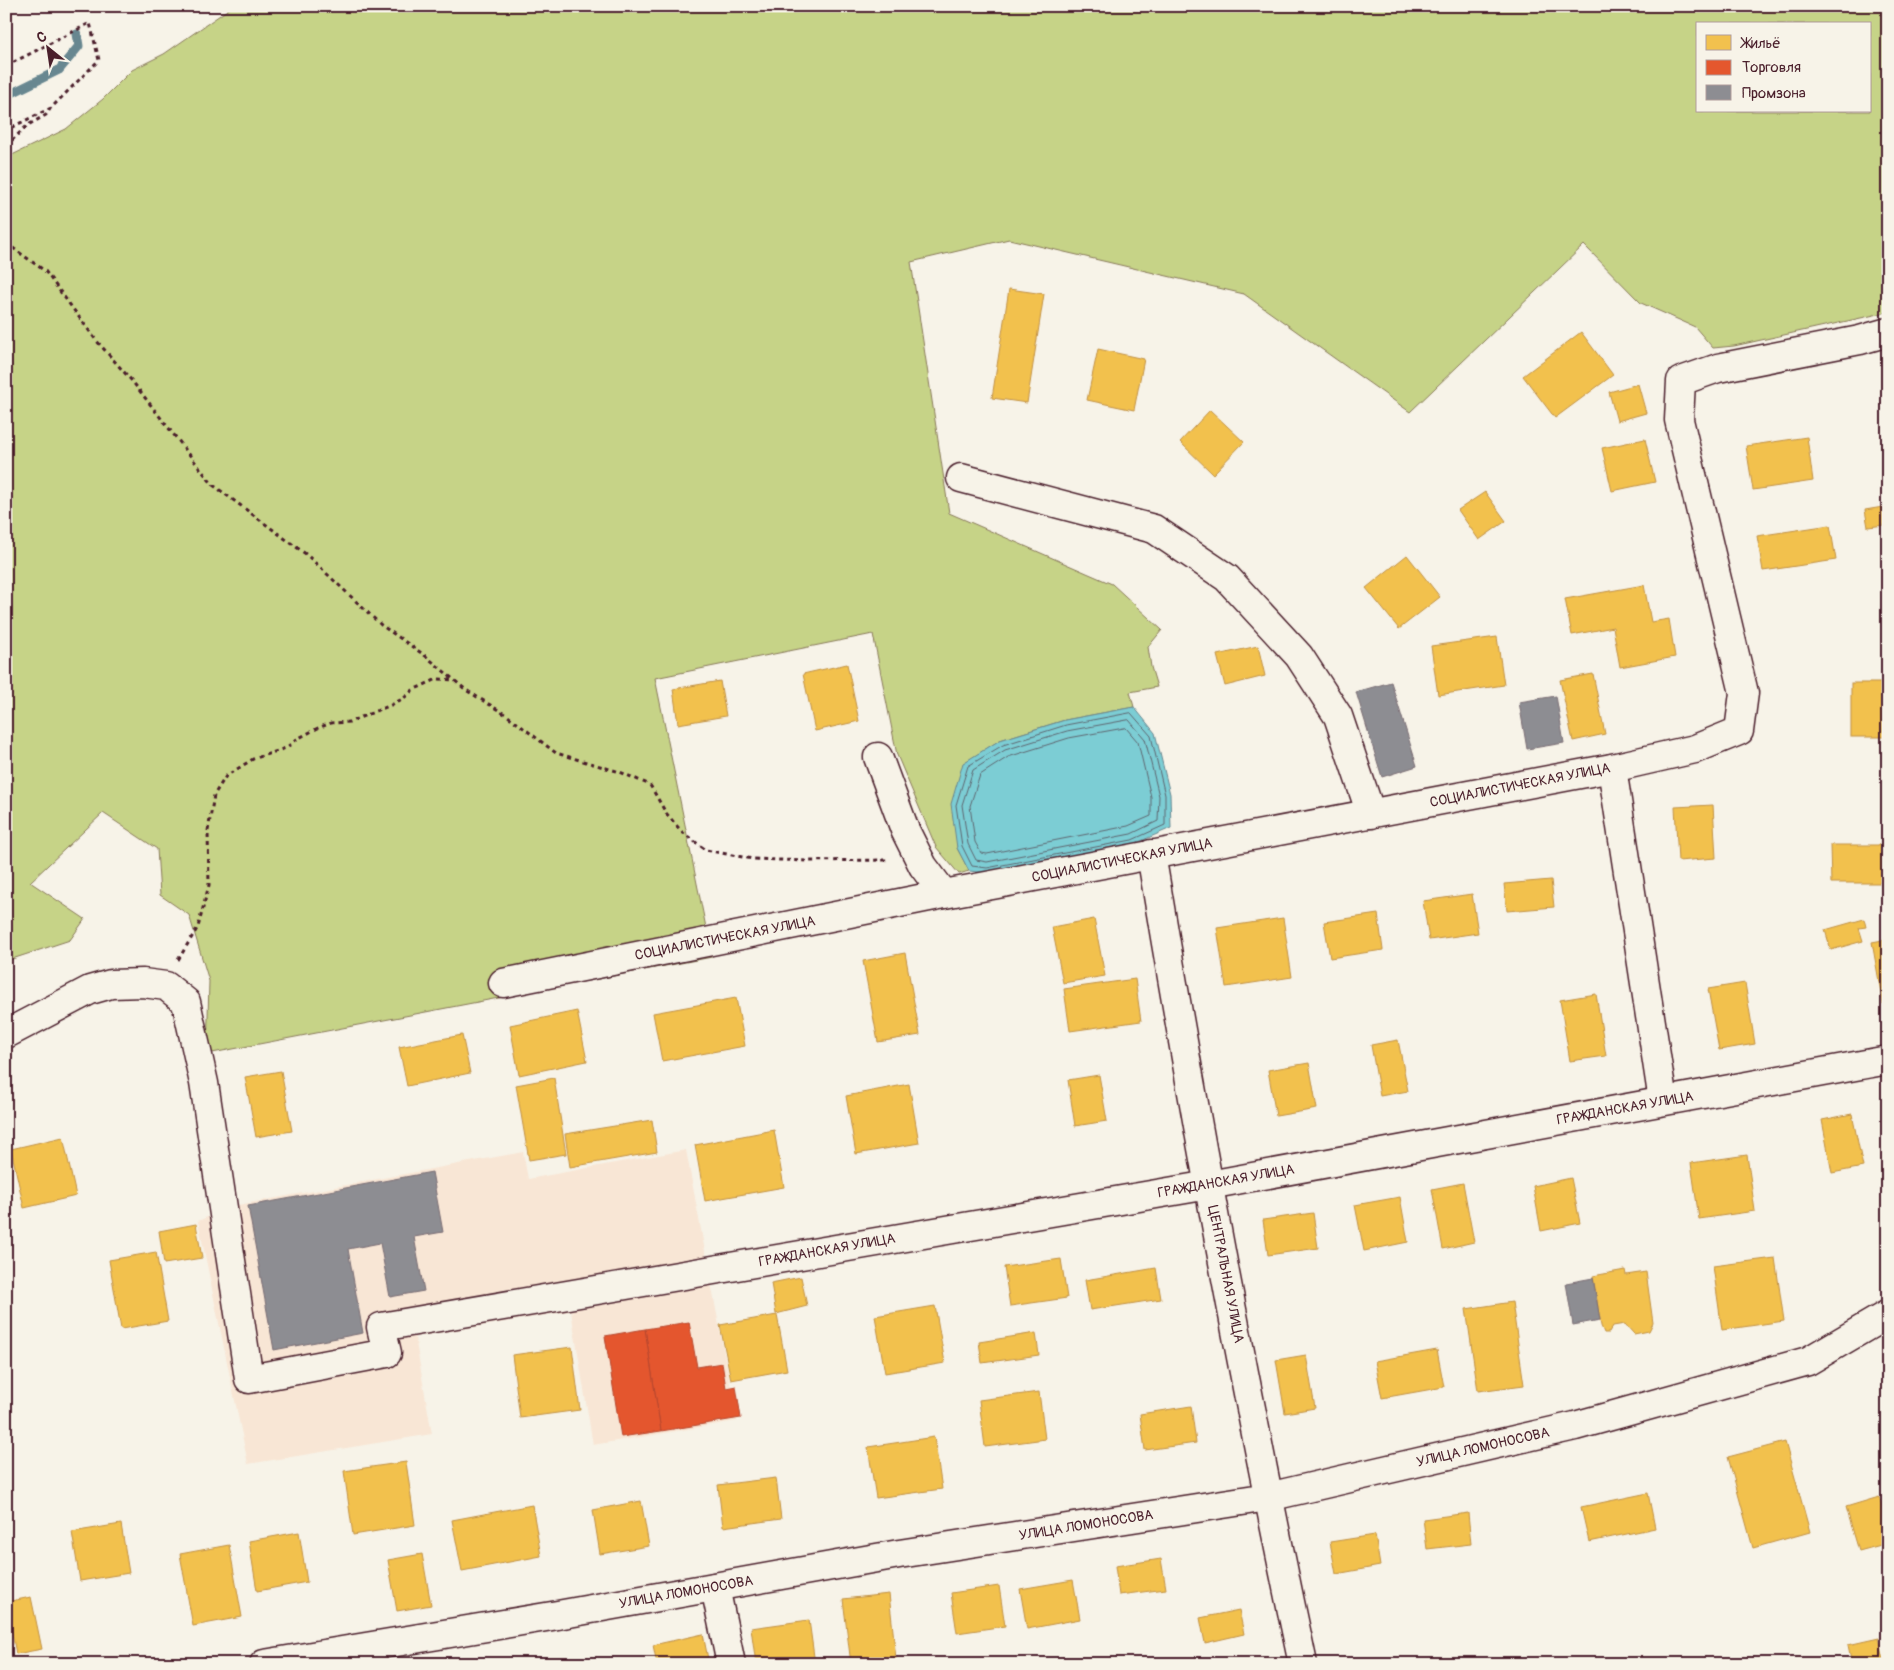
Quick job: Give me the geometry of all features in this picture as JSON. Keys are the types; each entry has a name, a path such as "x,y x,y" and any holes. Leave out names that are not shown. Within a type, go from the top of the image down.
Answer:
{"street":[{"name":"СОЦИАЛИСТИЧЕСКАЯ УЛИЦА","path":"503,983 944,894 1612,768 1695,749 1739,731 1744,693 1679,420 1681,381 1718,368 1860,340 1888,332"},
{"path":"961,478 1154,529 1227,578 1300,656 1338,716 1371,814"},
{"path":"878,757 905,830 923,866 944,894"},
{"path":"1612,768 1663,1101"},
{"name":"ЦЕНТРАЛЬНАЯ УЛИЦА","path":"1151,854 1208,1185 1268,1497 1303,1664"},
{"path":"6,1034 90,990 111,984 143,983 166,986"},
{"name":"ГРАЖДАНСКАЯ УЛИЦА","path":"166,986 186,1002 204,1083 250,1379 387,1353 381,1327 1208,1185 1888,1060"},
{"name":"УЛИЦА ЛОМОНОСОВА","path":"279,1662 899,1554 1268,1497 1575,1426 1808,1361 1888,1314"},
{"path":"714,1587 731,1664"}],"path":[{"path":"6,66 90,23 100,60 46,115 28,125 6,146"},
{"path":"6,130 51,108"},
{"path":"6,243 45,271 96,340 132,381 213,486 307,555 381,625 427,657 466,690 508,716 556,753 620,772 650,786 666,813 682,832 706,850 753,859 808,861 884,859 923,866"},
{"path":"166,986 180,957 198,927 209,885 208,831 214,794 226,776 253,759 286,748 297,739 318,728 332,723 349,722 390,705 404,698 413,690 436,679 453,680"}],"shaded area":[{"path":"686,1150 737,1421 593,1445 571,1311 415,1337 432,1434 248,1464 198,1221 233,1206 523,1152 528,1179"}],"green space":[{"path":"233,6 1888,6 1888,312 1734,346 1713,348 1695,327 1641,303 1584,245 1410,412 1244,294 1009,239 911,262 949,513 1112,584 1162,630 1148,647 1157,687 1130,692 1134,707 1065,720 1000,740 964,763 957,848 969,871 959,874 936,847 897,755 873,634 655,678 712,957 207,1054 209,981 189,915 160,895 157,849 103,813 30,882 85,919 70,940 6,961 6,158 66,129 103,99 132,70 164,54"}],"water":[{"path":"1134,707 1155,733 1170,794 1171,828 1134,844 987,873 969,871 957,848 951,804 963,763 1000,740 1065,720"}],"building: Жильё":[{"path":"1009,289 1044,294 1027,403 992,398"},
{"path":"1581,332 1613,375 1555,418 1523,376"},
{"path":"1098,349 1144,359 1134,410 1087,400"},
{"path":"1638,384 1646,413 1617,421 1609,392"},
{"path":"1210,410 1244,442 1213,474 1180,442"},
{"path":"1807,437 1813,481 1753,490 1746,446"},
{"path":"1645,439 1655,482 1612,491 1602,448"},
{"path":"1485,492 1506,521 1479,540 1458,510"},
{"path":"1883,507 1885,525 1868,527 1865,510"},
{"path":"1830,525 1836,560 1763,571 1757,536"},
{"path":"1407,555 1440,597 1399,629 1366,588"},
{"path":"1644,585 1651,622 1669,619 1675,657 1620,667 1613,627 1572,635 1565,599"},
{"path":"1497,637 1504,685 1438,695 1431,646"},
{"path":"1258,646 1265,676 1225,686 1217,655"},
{"path":"847,664 859,721 815,731 803,674"},
{"path":"1593,674 1605,734 1573,741 1560,680"},
{"path":"720,681 726,716 678,724 673,689"},
{"path":"1851,683 1888,683 1888,737 1851,737"},
{"path":"1713,805 1716,858 1678,861 1675,807"},
{"path":"1830,845 1888,845 1888,883 1831,883"},
{"path":"1551,880 1554,907 1507,911 1504,884"},
{"path":"1472,894 1478,933 1429,940 1423,901"},
{"path":"1378,914 1383,950 1330,958 1324,922"},
{"path":"1283,918 1292,977 1226,987 1217,928"},
{"path":"1094,919 1105,976 1063,983 1052,927"},
{"path":"1864,919 1866,927 1859,928 1863,941 1831,950 1825,930"},
{"path":"1888,939 1888,1003 1883,1004 1872,942"},
{"path":"905,953 920,1035 878,1042 863,961"},
{"path":"1135,979 1141,1021 1070,1031 1064,989"},
{"path":"1745,983 1755,1044 1719,1050 1708,989"},
{"path":"1596,994 1606,1056 1570,1061 1560,1000"},
{"path":"736,998 745,1046 662,1061 653,1013"},
{"path":"577,1011 587,1061 519,1075 510,1025"},
{"path":"462,1035 470,1073 407,1086 399,1047"},
{"path":"1398,1040 1408,1091 1380,1096 1371,1045"},
{"path":"1309,1063 1317,1109 1276,1116 1268,1070"},
{"path":"281,1071 292,1131 256,1137 245,1077"},
{"path":"1099,1075 1107,1121 1075,1126 1068,1080"},
{"path":"554,1078 566,1154 529,1160 516,1085"},
{"path":"909,1084 919,1143 856,1154 846,1096"},
{"path":"1852,1114 1863,1167 1832,1173 1822,1120"},
{"path":"652,1120 657,1152 570,1167 565,1134"},
{"path":"774,1130 784,1187 705,1201 695,1145"},
{"path":"63,1137 76,1196 24,1208 11,1149"},
{"path":"1747,1155 1755,1211 1699,1219 1691,1163"},
{"path":"1571,1178 1580,1223 1541,1231 1533,1186"},
{"path":"1463,1183 1474,1242 1443,1249 1432,1189"},
{"path":"1400,1197 1408,1242 1364,1251 1355,1205"},
{"path":"1313,1213 1318,1248 1268,1255 1263,1220"},
{"path":"196,1224 202,1258 164,1264 159,1231"},
{"path":"156,1252 168,1321 121,1329 109,1260"},
{"path":"1775,1258 1784,1321 1722,1330 1713,1266"},
{"path":"1061,1259 1067,1298 1010,1306 1004,1267"},
{"path":"1156,1268 1161,1299 1090,1310 1085,1280"},
{"path":"1625,1270 1626,1275 1646,1272 1653,1323 1649,1331 1634,1334 1625,1324 1613,1326 1609,1333 1604,1333 1601,1326 1593,1276"},
{"path":"801,1277 807,1306 776,1314 771,1283"},
{"path":"1512,1302 1524,1385 1478,1391 1466,1309"},
{"path":"935,1306 945,1363 885,1373 875,1316"},
{"path":"777,1315 787,1370 731,1380 720,1325"},
{"path":"1036,1333 1039,1355 982,1363 979,1342"},
{"path":"572,1347 580,1410 520,1418 512,1355"},
{"path":"1437,1350 1444,1387 1382,1398 1375,1361"},
{"path":"1306,1355 1315,1408 1285,1413 1276,1360"},
{"path":"1039,1392 1045,1439 985,1447 979,1400"},
{"path":"1191,1406 1196,1443 1145,1450 1140,1414"},
{"path":"934,1437 942,1489 876,1498 868,1447"},
{"path":"1785,1442 1810,1532 1753,1548 1728,1457"},
{"path":"406,1462 415,1525 353,1535 344,1471"},
{"path":"776,1478 781,1519 723,1527 718,1485"},
{"path":"1648,1493 1655,1528 1589,1542 1581,1507"},
{"path":"1879,1497 1888,1526 1888,1543 1859,1551 1846,1507"},
{"path":"641,1501 649,1546 600,1554 593,1510"},
{"path":"532,1505 541,1556 462,1571 452,1520"},
{"path":"1468,1513 1471,1544 1427,1549 1423,1519"},
{"path":"121,1524 129,1573 80,1581 72,1532"},
{"path":"299,1532 307,1582 257,1591 249,1541"},
{"path":"1375,1535 1380,1566 1336,1574 1330,1542"},
{"path":"229,1545 242,1617 193,1626 180,1554"},
{"path":"422,1554 431,1605 397,1611 388,1560"},
{"path":"1161,1559 1166,1589 1119,1595 1115,1566"},
{"path":"1073,1580 1080,1619 1027,1629 1020,1589"},
{"path":"999,1586 1005,1626 957,1633 951,1593"},
{"path":"889,1594 896,1659 851,1664 843,1599"},
{"path":"31,1597 42,1649 16,1654 6,1602"},
{"path":"1239,1610 1244,1634 1205,1643 1200,1618"},
{"path":"809,1620 815,1664 756,1664 751,1628"},
{"path":"703,1634 709,1664 657,1664 653,1645"},
{"path":"1879,1638 1885,1664 1852,1664 1848,1645"},
{"path":"589,1660 590,1664 572,1664"}],"building: Торговля":[{"path":"689,1322 697,1367 722,1363 726,1388 736,1386 741,1418 661,1431 645,1329"},
{"path":"645,1329 661,1431 621,1437 605,1336"}],"building: Промзона":[{"path":"1391,682 1417,766 1382,777 1356,692"},
{"path":"1556,696 1564,743 1527,749 1519,702"},
{"path":"432,1172 443,1232 414,1237 424,1291 390,1297 380,1243 348,1249 363,1333 274,1350 248,1206"},
{"path":"1593,1278 1600,1320 1573,1325 1566,1283"}],"waterway":[{"path":"6,96 59,70 79,46 77,34"}]}
